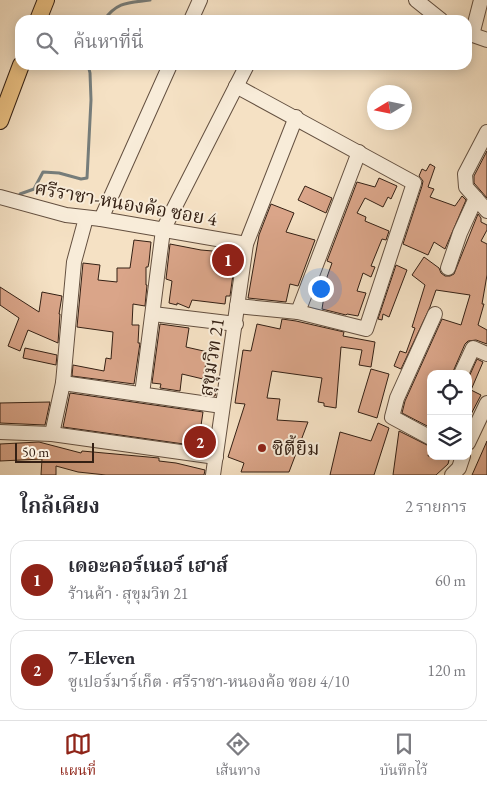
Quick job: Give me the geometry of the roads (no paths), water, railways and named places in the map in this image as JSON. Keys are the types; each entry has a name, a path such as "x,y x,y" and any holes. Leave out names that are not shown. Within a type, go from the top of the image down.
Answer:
{"main road":[{"path":"40,15 46,0"},
{"path":"0,121 19,70"}],"street":[{"path":"193,15 200,0"},
{"path":"416,0 435,15"},
{"path":"472,28 481,0"},
{"path":"472,35 487,40"},
{"path":"52,434 63,382 74,262 168,70"},
{"path":"142,394 162,230 244,70"},
{"path":"236,86 414,183 366,329 298,312 237,306"},
{"name":"สุขุมวิท 21","path":"213,475 246,244 296,118"},
{"path":"487,132 465,174 466,187 487,211"},
{"path":"298,312 359,152"},
{"path":"448,268 460,233 476,198"},
{"name":"ศรีราชา-หนองค้อ ซอย 4","path":"11,200 66,215 246,244"},
{"path":"153,314 236,324"},
{"path":"427,436 392,417 397,398 435,314"},
{"path":"463,370 473,348 487,354"},
{"path":"63,382 222,406"},
{"path":"472,427 487,403"},
{"path":"0,432 52,434 216,457"}],"waterway":[{"path":"108,15 114,9 124,4 150,0"},
{"path":"19,198 20,194 34,189 43,172 59,173 81,179 87,178 91,100 89,70"}],"place":[{"name":"เดอะคอร์เนอร์ เฮาส์","path":"228,260"},
{"name":"7-Eleven","path":"200,442"},
{"name":"ซิตี้ยิม","path":"262,448"}]}
